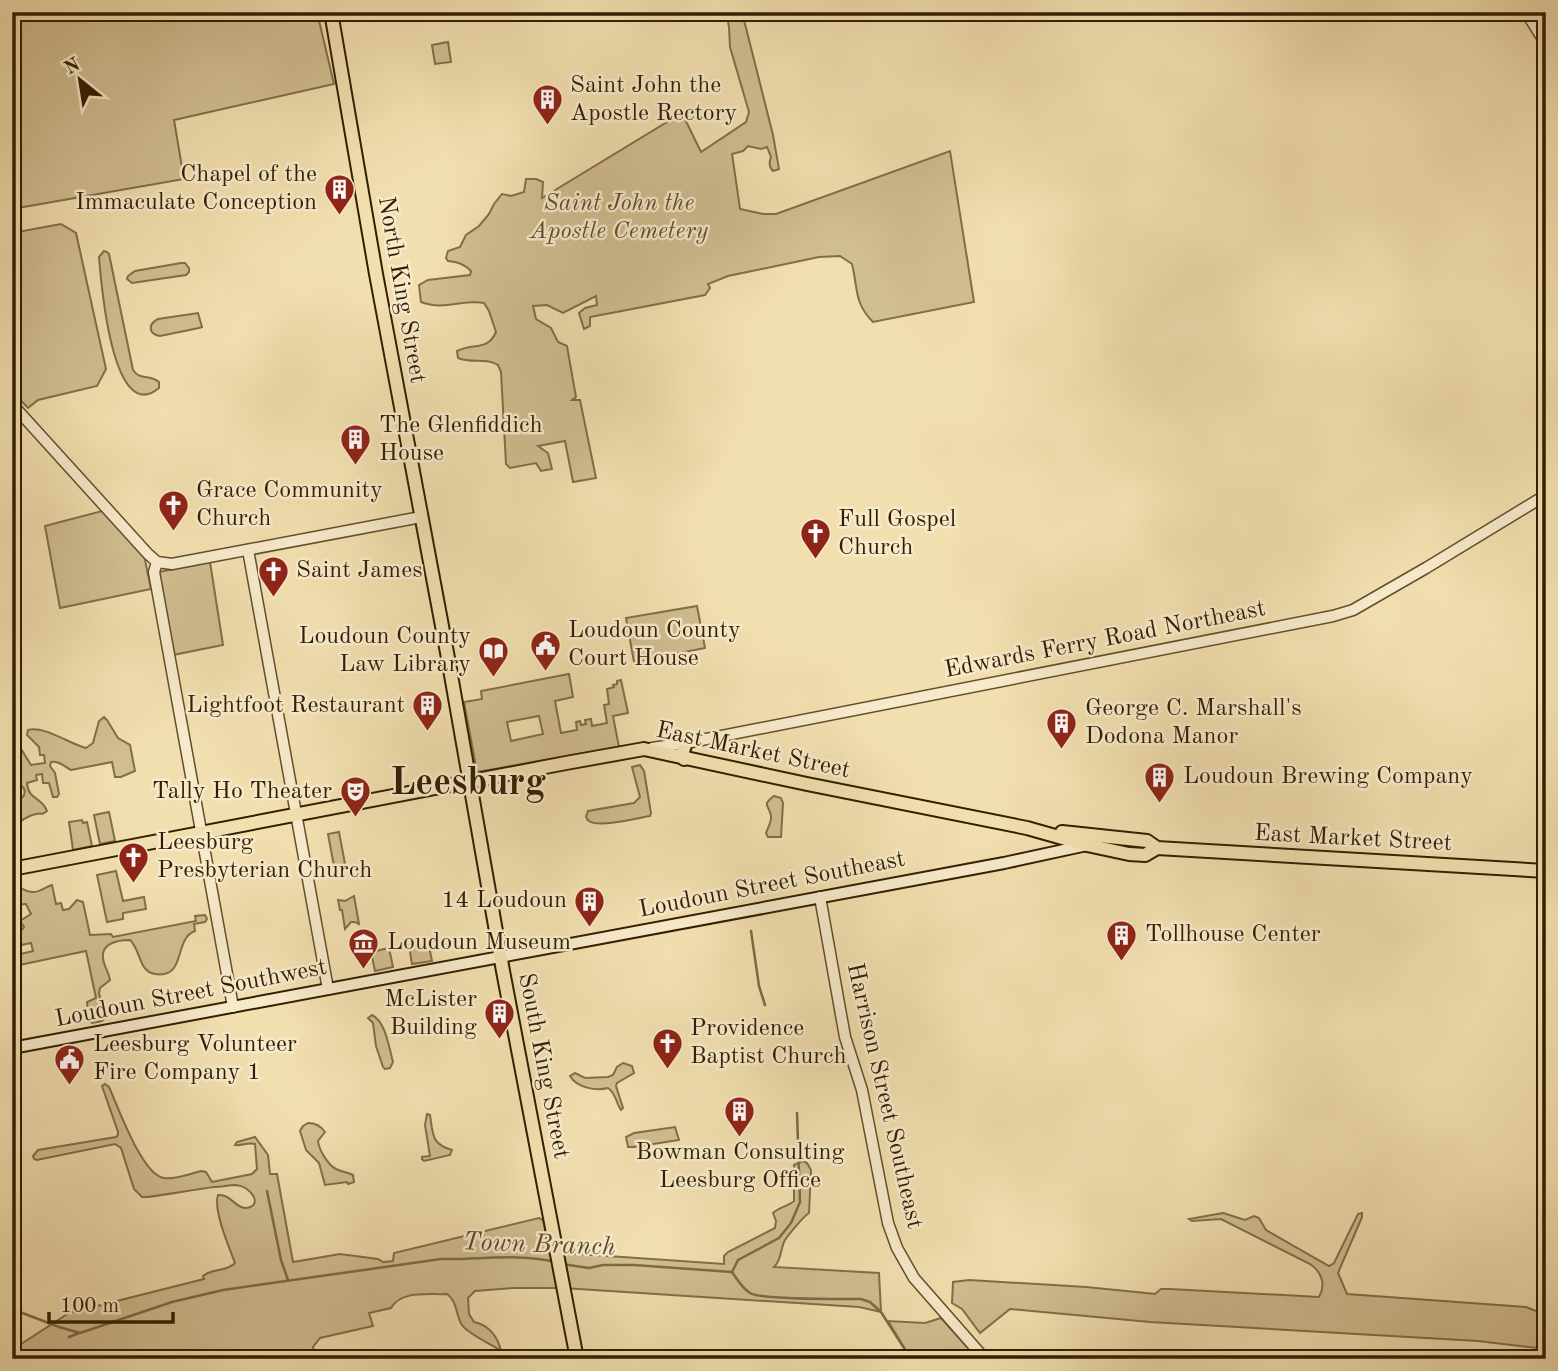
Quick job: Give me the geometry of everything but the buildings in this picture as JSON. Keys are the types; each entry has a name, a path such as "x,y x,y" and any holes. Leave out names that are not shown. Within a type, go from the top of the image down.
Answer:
{"main road":[{"name":"North King Street","path":"331,12 470,781"},
{"path":"684,759 686,743"},
{"name":"East Market Street","path":"12,869 644,749 1027,828 1129,854 1145,855 1157,848"},
{"name":"South King Street","path":"470,781 577,1359"},
{"name":"East Market Street","path":"1027,828 1147,841 1157,848 1546,871"},
{"name":"Loudoun Street Southeast","path":"501,956 1051,854 1087,845 1132,840"},
{"name":"Loudoun Street Southeast","path":"1051,854 1129,854"},
{"name":"Loudoun Street Southwest","path":"12,1048 501,956"}],"street":[{"path":"1526,12 1546,44"},
{"path":"12,404 157,562 172,564 421,517"},
{"name":"Edwards Ferry Road Northeast","path":"644,749 1129,657 1344,613 1426,568 1546,495"},
{"path":"248,550 328,989"},
{"path":"157,562 154,572 233,1007"},
{"name":"Harrison Street Southeast","path":"820,897 845,1037 862,1090 892,1237 915,1278 985,1359"}],"green space":[{"path":"12,12 317,12 334,84 174,120 184,179 12,209"},
{"name":"Saint John the Apostle Cemetery","path":"726,12 742,12 779,169 773,171 771,168 767,147 761,149 748,146 743,151 732,154 740,209 776,214 950,151 974,302 873,322 860,302 852,264 840,256 819,257 728,276 708,284 710,288 705,295 590,317 590,326 584,329 579,313 585,308 597,305 596,296 563,313 547,305 533,306 536,319 551,328 558,342 567,346 576,397 572,400 580,400 596,478 573,482 565,441 538,446 548,453 552,469 541,471 536,463 510,468 506,464 501,372 498,365 488,361 458,358 457,351 484,344 493,338 496,332 489,311 484,303 437,305 421,302 419,285 428,280 470,275 471,271 466,267 448,261 448,251 460,247 466,235 479,226 502,194 511,196 524,192 526,179 543,182 542,198 682,113 701,152 746,122 749,112 730,47"},
{"path":"448,42 451,62 435,64 432,45"},
{"path":"61,224 76,233 106,369 97,386 38,400 28,408 12,391 12,233"},
{"path":"104,251 109,254 133,370 159,382 159,388 143,395 130,387 120,370 112,346 99,257"},
{"path":"185,263 189,268 186,275 132,283 127,279 135,271"},
{"path":"198,313 202,327 160,336 151,331 152,323 158,319"},
{"path":"102,511 144,555 151,589 60,608 45,526"},
{"path":"210,562 223,645 173,655 159,572"},
{"path":"697,606 705,648 634,662 626,618"},
{"path":"569,674 573,697 555,701 561,733 577,730 576,722 580,721 581,725 586,724 585,720 591,719 592,726 607,723 604,705 609,704 607,689 614,687 617,681 621,680 628,713 613,716 619,747 477,772 464,702 482,699 481,691","holes":["539,716 543,734 511,741 507,722"]},
{"path":"104,717 118,738 130,745 135,771 115,777 112,762 71,770 51,762 59,794 53,797 49,783 43,783 42,774 36,775 37,780 27,783 28,789 47,811 26,818 12,829 12,806 25,792 22,786 12,783 12,739 31,765 45,763 39,747 27,735 28,730 49,732 86,748 93,743 99,721"},
{"path":"640,765 644,771 650,816 610,823 588,821 588,811 634,803 640,797 632,767"},
{"path":"774,796 781,798 783,803 781,837 768,837 766,833 771,818 767,804"},
{"path":"109,812 115,841 100,844 94,815"},
{"path":"82,820 83,823 87,822 92,846 73,850 69,822"},
{"path":"339,832 345,864 334,866 328,834"},
{"path":"116,871 123,901 144,897 146,909 123,913 123,919 107,922 97,875"},
{"path":"52,885 56,904 61,903 63,910 69,909 77,900 83,902 90,935 111,934 113,937 196,921 195,916 205,915 207,919 194,924 195,931 188,935 184,942 176,965 172,971 165,974 155,974 145,969 130,940 114,942 106,947 103,957 110,980 100,988 99,993 105,1018 92,1023 89,1021 87,1002 96,998 86,951 15,966 12,964 12,956 33,951 31,943 12,947 12,934 21,931 24,927 20,921 31,914 26,904 14,905 14,889 17,887 35,892"},
{"path":"354,896 359,924 351,922 345,929 338,900 345,901"},
{"path":"428,941 432,961 412,964 409,945"},
{"path":"389,948 393,967 375,971 371,952"},
{"path":"372,1015 381,1023 386,1036 393,1062 390,1068 383,1067 376,1046 373,1023 368,1018"},
{"path":"623,1063 632,1066 634,1073 617,1083 623,1108 621,1110 608,1088 587,1088 570,1076 575,1073 585,1078 608,1077"},
{"path":"105,1084 109,1087 139,1153 156,1174 164,1178 201,1171 206,1172 212,1182 252,1174 257,1169 255,1144 235,1145 255,1137 268,1155 270,1174 277,1174 293,1262 340,1254 383,1262 393,1261 394,1253 539,1218 543,1220 550,1252 724,1264 724,1256 728,1252 775,1228 773,1213 794,1201 794,1165 803,1161 811,1170 809,1213 785,1240 774,1267 879,1273 881,1312 859,1307 563,1288 513,1288 475,1291 468,1298 469,1314 474,1322 492,1332 501,1351 462,1325 453,1301 447,1294 424,1294 401,1298 391,1308 369,1313 373,1326 320,1338 313,1347 316,1359 12,1359 12,1350 69,1313 204,1279 203,1276 235,1263 217,1202 218,1195 223,1195 242,1208 254,1204 251,1192 241,1186 142,1197 134,1189 121,1148 115,1144 34,1159 33,1156 38,1150 118,1135 102,1086"},
{"path":"427,1114 430,1115 437,1141 452,1150 450,1155 424,1161 422,1157 430,1156 425,1125"},
{"path":"308,1123 318,1125 325,1132 318,1141 327,1161 336,1169 353,1175 354,1182 325,1185 319,1163 306,1150 300,1131"},
{"path":"675,1127 679,1140 628,1147 626,1137 634,1133"},
{"path":"1223,1213 1245,1220 1254,1216 1259,1218 1266,1230 1329,1266 1334,1263 1358,1214 1362,1213 1338,1273 1347,1294 1526,1307 1546,1315 1546,1349 1478,1341 1150,1322 1010,1309 980,1333 962,1309 952,1303 953,1282 969,1280 1155,1294 1161,1289 1170,1289 1319,1297 1322,1279 1310,1264 1221,1219 1189,1219"},
{"path":"941,1318 978,1359 911,1359 888,1321 925,1323"}],"waterway":[{"path":"751,931 759,986 765,1005"},
{"path":"732,1272 738,1260 779,1238 791,1223 800,1202 797,1113"},
{"path":"267,1191 281,1260 288,1280"},
{"name":"Town Branch","path":"12,1309 80,1333 172,1302 223,1290 441,1259 513,1257 556,1262"},
{"name":"Town Branch","path":"562,1264 589,1268 634,1265 732,1272 745,1289 757,1295 802,1299 861,1299 870,1302 881,1312 911,1359"},
{"name":"Town Branch","path":"69,1337 79,1333"}],"place":[{"name":"Saint John the Apostle Rectory","path":"547,127"},
{"name":"Chapel of the Immaculate Conception","path":"340,216"},
{"name":"The Glenfiddich House","path":"356,467"},
{"name":"Grace Community Church","path":"173,532"},
{"name":"Full Gospel Church","path":"815,561"},
{"name":"Saint James","path":"273,598"},
{"name":"Loudoun County Court House","path":"545,672"},
{"name":"Loudoun County Law Library","path":"494,678"},
{"name":"Lightfoot Restaurant","path":"428,733"},
{"name":"George C. Marshall's Dodona Manor","path":"1062,750"},
{"name":"Loudoun Brewing Company","path":"1160,804"},
{"name":"Tally Ho Theater","path":"355,819"},
{"name":"Leesburg Presbyterian Church","path":"134,884"},
{"name":"14 Loudoun","path":"590,928"},
{"name":"Tollhouse Center","path":"1122,962"},
{"name":"Loudoun Museum","path":"364,970"},
{"name":"McLister Building","path":"500,1041"},
{"name":"Providence Baptist Church","path":"667,1070"},
{"name":"Leesburg Volunteer Fire Company 1","path":"70,1086"},
{"name":"Bowman Consulting Leesburg Office","path":"740,1138"}],"district":[{"name":"Leesburg","path":"468,784"}]}
